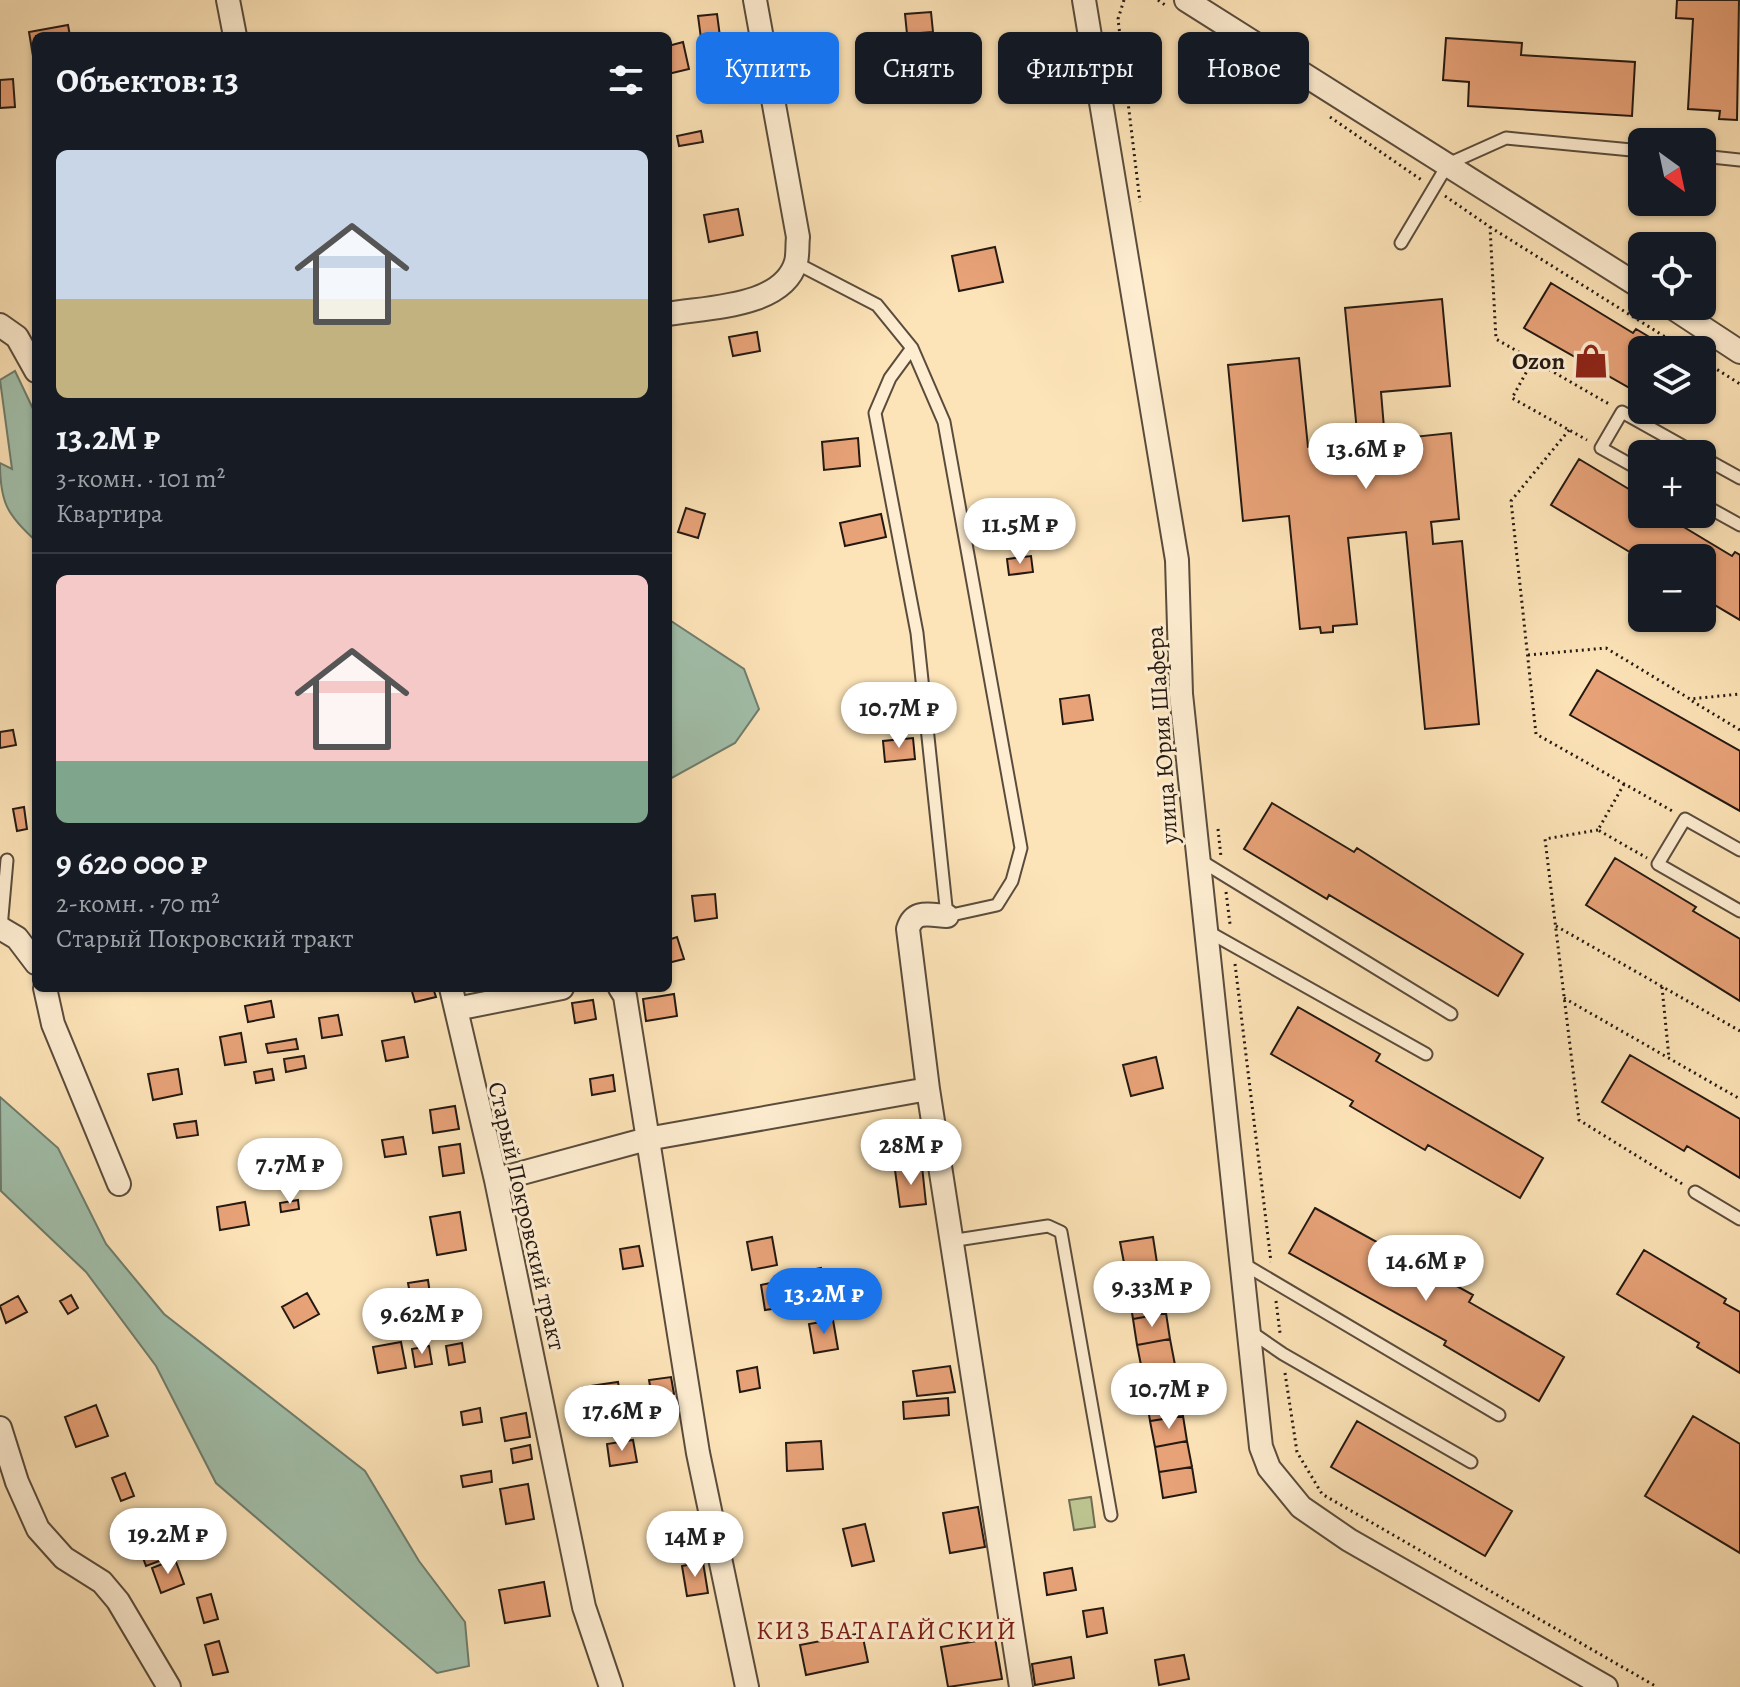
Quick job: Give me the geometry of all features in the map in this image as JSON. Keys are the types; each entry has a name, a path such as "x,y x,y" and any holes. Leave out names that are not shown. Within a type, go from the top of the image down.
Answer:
{"street":[{"path":"228,0 234,32"},
{"path":"672,313 761,296 782,285 796,263 798,237 755,0"},
{"name":"улица Юрия Шафера","path":"1084,0 1177,560 1181,694 1256,1417 1269,1468 1301,1507 1349,1540 1606,1687"},
{"path":"1186,0 1628,279"},
{"path":"1691,320 1740,352"},
{"path":"0,325 17,337 32,364"},
{"path":"947,916 919,914 910,920 908,929 950,1241 1021,1687"},
{"path":"0,928 17,938 32,958"},
{"path":"46,992 53,1024 119,1184"},
{"path":"454,998 519,992"},
{"path":"622,992 698,1453 747,1687"},
{"name":"Старый Покровский тракт","path":"454,998 496,1180 584,1607 611,1687"},
{"path":"496,1180 647,1139 928,1089"},
{"path":"0,1428 17,1482 38,1529 64,1558 102,1582 118,1601 169,1687"}],"lane":[{"path":"1401,243 1448,164 1506,138 1628,150"},
{"path":"1716,157 1740,160"},
{"path":"796,263 877,305 912,348 944,422 1021,848 1012,881 997,905 947,916 917,633 875,413 890,378 912,348"},
{"path":"1628,463 1601,448 1622,412 1673,440"},
{"path":"1716,464 1740,478"},
{"path":"1716,512 1740,525"},
{"path":"1740,850 1685,819 1658,864 1740,911"},
{"path":"1198,858 1451,1014"},
{"path":"0,928 7,860"},
{"path":"1205,930 1426,1054"},
{"path":"1695,1192 1740,1219"},
{"path":"950,1241 1048,1226 1063,1235 1111,1515"},
{"path":"1240,1262 1499,1415"},
{"path":"1247,1329 1283,1354 1471,1462"}],"path":[{"path":"1124,0 1118,19 1141,209"},
{"path":"1434,188 1490,227 1664,336"},
{"path":"1490,227 1496,339 1622,412"},
{"path":"1532,362 1512,398 1601,448"},
{"path":"1716,369 1740,384"},
{"path":"1569,430 1511,501 1536,734 1685,819"},
{"path":"1528,655 1606,648 1740,730"},
{"path":"1690,699 1740,694"},
{"path":"1598,830 1624,784"},
{"path":"1218,827 1297,1452 1322,1494 1657,1687"},
{"path":"1658,864 1598,830 1545,839 1579,1120 1695,1192"},
{"path":"1556,926 1740,1031"},
{"path":"1662,987 1669,1058"},
{"path":"1564,998 1740,1099"}],"green space":[{"path":"1091,1497 1095,1527 1074,1530 1069,1500"}],"shaded area":[{"path":"15,371 32,407 32,537 12,515 4,498 0,463 12,469 0,380"},
{"path":"672,622 744,669 759,709 735,743 672,778"},
{"path":"0,1097 58,1148 106,1244 164,1314 365,1471 419,1561 465,1622 469,1666 437,1673 216,1483 156,1366 86,1272 1,1191"}],"building":[{"path":"1677,0 1739,0 1737,120 1719,119 1720,111 1688,109 1693,19 1676,18"},
{"path":"931,12 933,32 907,32 905,14"},
{"path":"717,14 719,32 700,32 698,16"},
{"path":"68,25 69,32 32,32 32,50 29,32"},
{"path":"1446,38 1522,43 1521,55 1635,62 1632,116 1468,106 1469,82 1443,80"},
{"path":"683,42 689,69 672,73 672,45"},
{"path":"13,79 15,107 0,108 0,80"},
{"path":"701,131 703,142 679,146 677,136"},
{"path":"738,209 743,235 709,242 704,215"},
{"path":"995,247 1003,282 959,291 952,256"},
{"path":"1551,283 1633,333 1636,329 1648,336 1628,336 1628,387 1524,328"},
{"path":"1442,299 1450,386 1381,392 1385,440 1451,433 1459,519 1431,522 1433,544 1462,541 1479,724 1425,729 1406,532 1348,538 1357,624 1333,626 1333,632 1321,633 1320,627 1300,629 1289,516 1243,521 1228,365 1299,358 1308,447 1358,442 1345,308"},
{"path":"757,332 760,351 733,356 729,337"},
{"path":"858,438 860,466 824,470 822,442"},
{"path":"1579,459 1628,489 1628,528 1685,528 1712,544 1628,544 1628,551 1551,505"},
{"path":"686,508 705,514 698,538 678,532"},
{"path":"881,514 886,537 845,546 840,523"},
{"path":"1716,546 1732,556 1735,552 1740,555 1740,620 1716,606"},
{"path":"1031,556 1033,572 1009,575 1007,559"},
{"path":"1597,670 1740,751 1740,811 1570,715"},
{"path":"1089,695 1093,720 1063,724 1060,699"},
{"path":"13,730 16,745 0,748 0,732"},
{"path":"913,738 915,759 885,762 883,741"},
{"path":"1272,803 1354,852 1357,848 1523,954 1498,996 1329,895 1327,899 1244,849"},
{"path":"24,807 27,829 17,831 13,809"},
{"path":"1615,858 1696,907 1693,911 1740,939 1740,1001 1586,905"},
{"path":"715,894 717,918 695,921 692,896"},
{"path":"677,937 684,959 672,962 672,939"},
{"path":"412,992 434,992 436,997 415,1002"},
{"path":"674,994 677,1016 646,1021 643,999"},
{"path":"593,1000 596,1019 575,1023 572,1003"},
{"path":"271,1001 274,1017 248,1022 245,1006"},
{"path":"1298,1007 1380,1054 1376,1061 1543,1158 1520,1198 1428,1145 1425,1150 1350,1106 1353,1101 1271,1054"},
{"path":"338,1015 342,1035 322,1038 319,1018"},
{"path":"241,1033 246,1062 225,1065 220,1037"},
{"path":"404,1037 408,1057 386,1061 382,1041"},
{"path":"296,1039 298,1049 268,1053 266,1044"},
{"path":"1630,1055 1740,1119 1740,1178 1687,1146 1684,1151 1602,1102"},
{"path":"304,1056 306,1068 286,1072 284,1059"},
{"path":"1156,1057 1163,1088 1131,1096 1123,1065"},
{"path":"178,1069 182,1094 153,1100 148,1074"},
{"path":"272,1069 274,1080 256,1083 254,1072"},
{"path":"613,1075 615,1091 592,1095 590,1079"},
{"path":"455,1106 459,1129 433,1133 430,1110"},
{"path":"196,1121 198,1135 177,1138 174,1124"},
{"path":"403,1137 406,1154 385,1157 382,1140"},
{"path":"460,1144 464,1173 443,1176 439,1147"},
{"path":"922,1166 926,1204 900,1207 895,1170"},
{"path":"298,1200 299,1209 281,1212 280,1203"},
{"path":"245,1202 249,1225 220,1230 217,1207"},
{"path":"1315,1208 1473,1295 1469,1302 1564,1357 1539,1401 1444,1345 1446,1341 1289,1253"},
{"path":"460,1212 466,1250 437,1255 430,1217"},
{"path":"772,1237 777,1265 752,1270 747,1242"},
{"path":"1153,1237 1157,1263 1125,1268 1120,1242"},
{"path":"639,1246 643,1266 623,1269 620,1249"},
{"path":"1644,1250 1726,1299 1724,1303 1740,1312 1740,1373 1697,1347 1699,1343 1617,1294"},
{"path":"1157,1263 1162,1288 1129,1294 1125,1268"},
{"path":"821,1268 826,1294 805,1298 801,1272"},
{"path":"428,1280 431,1301 412,1304 408,1283"},
{"path":"780,1281 785,1307 765,1310 761,1285"},
{"path":"1162,1288 1166,1313 1133,1319 1129,1294"},
{"path":"307,1293 319,1314 294,1328 282,1307"},
{"path":"71,1295 78,1308 68,1314 60,1301"},
{"path":"18,1296 27,1312 6,1323 0,1306"},
{"path":"1166,1313 1170,1339 1137,1345 1133,1319"},
{"path":"833,1320 838,1349 814,1353 809,1324"},
{"path":"1170,1339 1175,1365 1142,1370 1137,1345"},
{"path":"401,1342 406,1368 378,1373 373,1347"},
{"path":"462,1343 465,1362 449,1365 446,1346"},
{"path":"429,1346 432,1364 415,1367 412,1349"},
{"path":"1175,1365 1179,1390 1146,1396 1142,1370"},
{"path":"950,1366 955,1392 917,1396 913,1371"},
{"path":"757,1367 760,1388 740,1392 737,1371"},
{"path":"671,1377 674,1394 652,1397 649,1380"},
{"path":"618,1382 622,1405 587,1411 583,1387"},
{"path":"1179,1390 1183,1416 1150,1421 1146,1396"},
{"path":"948,1398 949,1415 904,1419 903,1402"},
{"path":"96,1405 108,1436 76,1447 65,1417"},
{"path":"480,1408 482,1422 463,1425 461,1412"},
{"path":"526,1413 530,1437 505,1441 501,1418"},
{"path":"1183,1416 1187,1441 1155,1447 1150,1421"},
{"path":"1693,1416 1740,1444 1740,1553 1645,1496"},
{"path":"1357,1421 1512,1511 1485,1556 1331,1467"},
{"path":"633,1440 637,1462 610,1466 607,1444"},
{"path":"821,1441 823,1469 787,1471 786,1443"},
{"path":"1187,1441 1192,1467 1159,1472 1155,1447"},
{"path":"530,1445 532,1459 513,1463 511,1449"},
{"path":"1192,1467 1196,1492 1163,1498 1159,1472"},
{"path":"491,1471 492,1482 463,1487 461,1476"},
{"path":"125,1473 134,1496 121,1501 112,1478"},
{"path":"528,1484 534,1519 506,1524 500,1489"},
{"path":"978,1507 985,1547 950,1553 943,1513"},
{"path":"865,1524 874,1561 852,1566 843,1529"},
{"path":"170,1532 178,1554 146,1566 138,1544"},
{"path":"175,1559 184,1584 161,1593 152,1568"},
{"path":"703,1562 708,1593 687,1596 682,1566"},
{"path":"1072,1568 1076,1590 1047,1595 1044,1573"},
{"path":"544,1582 550,1616 505,1623 499,1590"},
{"path":"211,1594 218,1619 204,1623 197,1598"},
{"path":"1103,1608 1107,1633 1087,1637 1083,1611"},
{"path":"862,1633 868,1662 806,1675 800,1645"},
{"path":"995,1638 1002,1679 948,1687 941,1647"},
{"path":"219,1641 228,1672 213,1675 205,1645"},
{"path":"1184,1655 1189,1679 1159,1685 1155,1660"},
{"path":"1071,1657 1074,1678 1035,1685 1032,1664"}],"place":[{"name":"Ozon","path":"1591,361"}],"district":[{"name":"КИЗ БАТАГАЙСКИЙ","path":"887,1630"}]}
